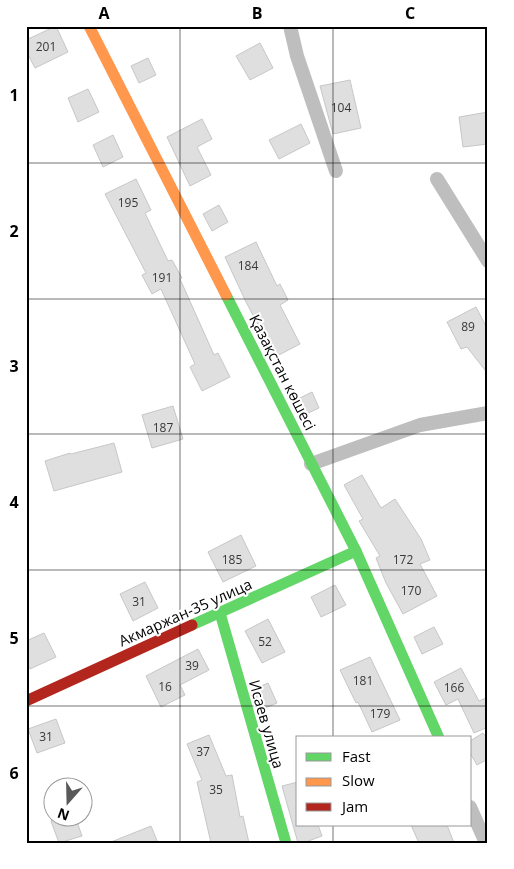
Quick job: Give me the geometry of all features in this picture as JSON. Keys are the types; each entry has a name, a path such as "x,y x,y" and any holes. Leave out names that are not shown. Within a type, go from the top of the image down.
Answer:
{"street":[{"name":"Қазақстан көшесі","path":"89,26 356,551 439,736"},
{"path":"290,26 297,56 336,171"},
{"path":"437,179 488,261"},
{"path":"312,464 420,425 488,413"},
{"name":"Акмаржан-35 улица","path":"26,700 356,551"},
{"name":"Исаев улица","path":"220,613 286,843"},
{"path":"472,812 486,843"}],"building":[{"path":"56,26 68,52 35,68 26,51 26,40"},
{"path":"260,43 273,68 250,80 236,56"},
{"path":"148,58 156,75 139,83 131,66"},
{"path":"350,80 361,128 333,134 320,86"},
{"path":"88,89 99,112 78,122 68,98"},
{"path":"488,112 488,144 463,147 459,117"},
{"path":"202,119 212,139 197,147 211,175 190,186 167,137"},
{"path":"301,124 310,143 279,159 269,140"},
{"path":"113,135 123,157 103,167 93,145"},
{"path":"136,179 151,210 145,213 168,261 172,260 182,278 180,279 214,355 218,353 230,377 202,391 190,367 195,364 161,289 152,294 142,275 146,273 105,194"},
{"path":"219,205 228,222 212,231 203,214"},
{"path":"256,242 277,286 280,284 288,300 280,305 300,344 275,357 225,257"},
{"path":"476,307 488,330 488,374 467,347 461,349 447,322"},
{"path":"312,392 319,408 304,415 296,400"},
{"path":"173,406 183,439 152,448 142,415"},
{"path":"114,443 122,472 54,491 45,461"},
{"path":"362,475 381,508 395,499 421,539 430,560 420,564 437,596 403,614 386,583 376,558 380,556 359,521 363,519 344,485"},
{"path":"241,535 256,566 223,582 208,552"},
{"path":"145,582 158,608 133,621 120,594"},
{"path":"335,585 346,605 321,617 311,597"},
{"path":"268,619 285,652 262,663 245,631"},
{"path":"434,627 443,644 422,654 414,637"},
{"path":"44,633 56,657 30,669 26,662 26,641"},
{"path":"198,649 209,670 180,685 185,695 161,707 146,676"},
{"path":"370,657 400,720 372,732 340,670"},
{"path":"461,668 479,701 488,697 488,727 474,733 458,699 446,705 434,682"},
{"path":"268,683 277,703 260,710 254,689"},
{"path":"56,719 65,743 37,753 28,729"},
{"path":"483,733 488,740 488,759 477,765 472,756 472,740"},
{"path":"209,735 226,776 232,775 240,817 243,816 249,843 211,843 197,782 202,780 187,744"},
{"path":"296,782 296,826 318,826 322,836 298,843 282,786"},
{"path":"53,826 78,826 82,836 59,843"},
{"path":"151,826 158,843 111,843 111,842"},
{"path":"411,826 447,826 454,843 419,843"}],"traffic: fast":[{"path":"226,295 356,551 438,736"},
{"path":"192,625 356,551"},
{"path":"220,613 286,843"}],"traffic: slow":[{"path":"89,26 226,295"}],"traffic: jam":[{"path":"26,701 192,625"}]}
